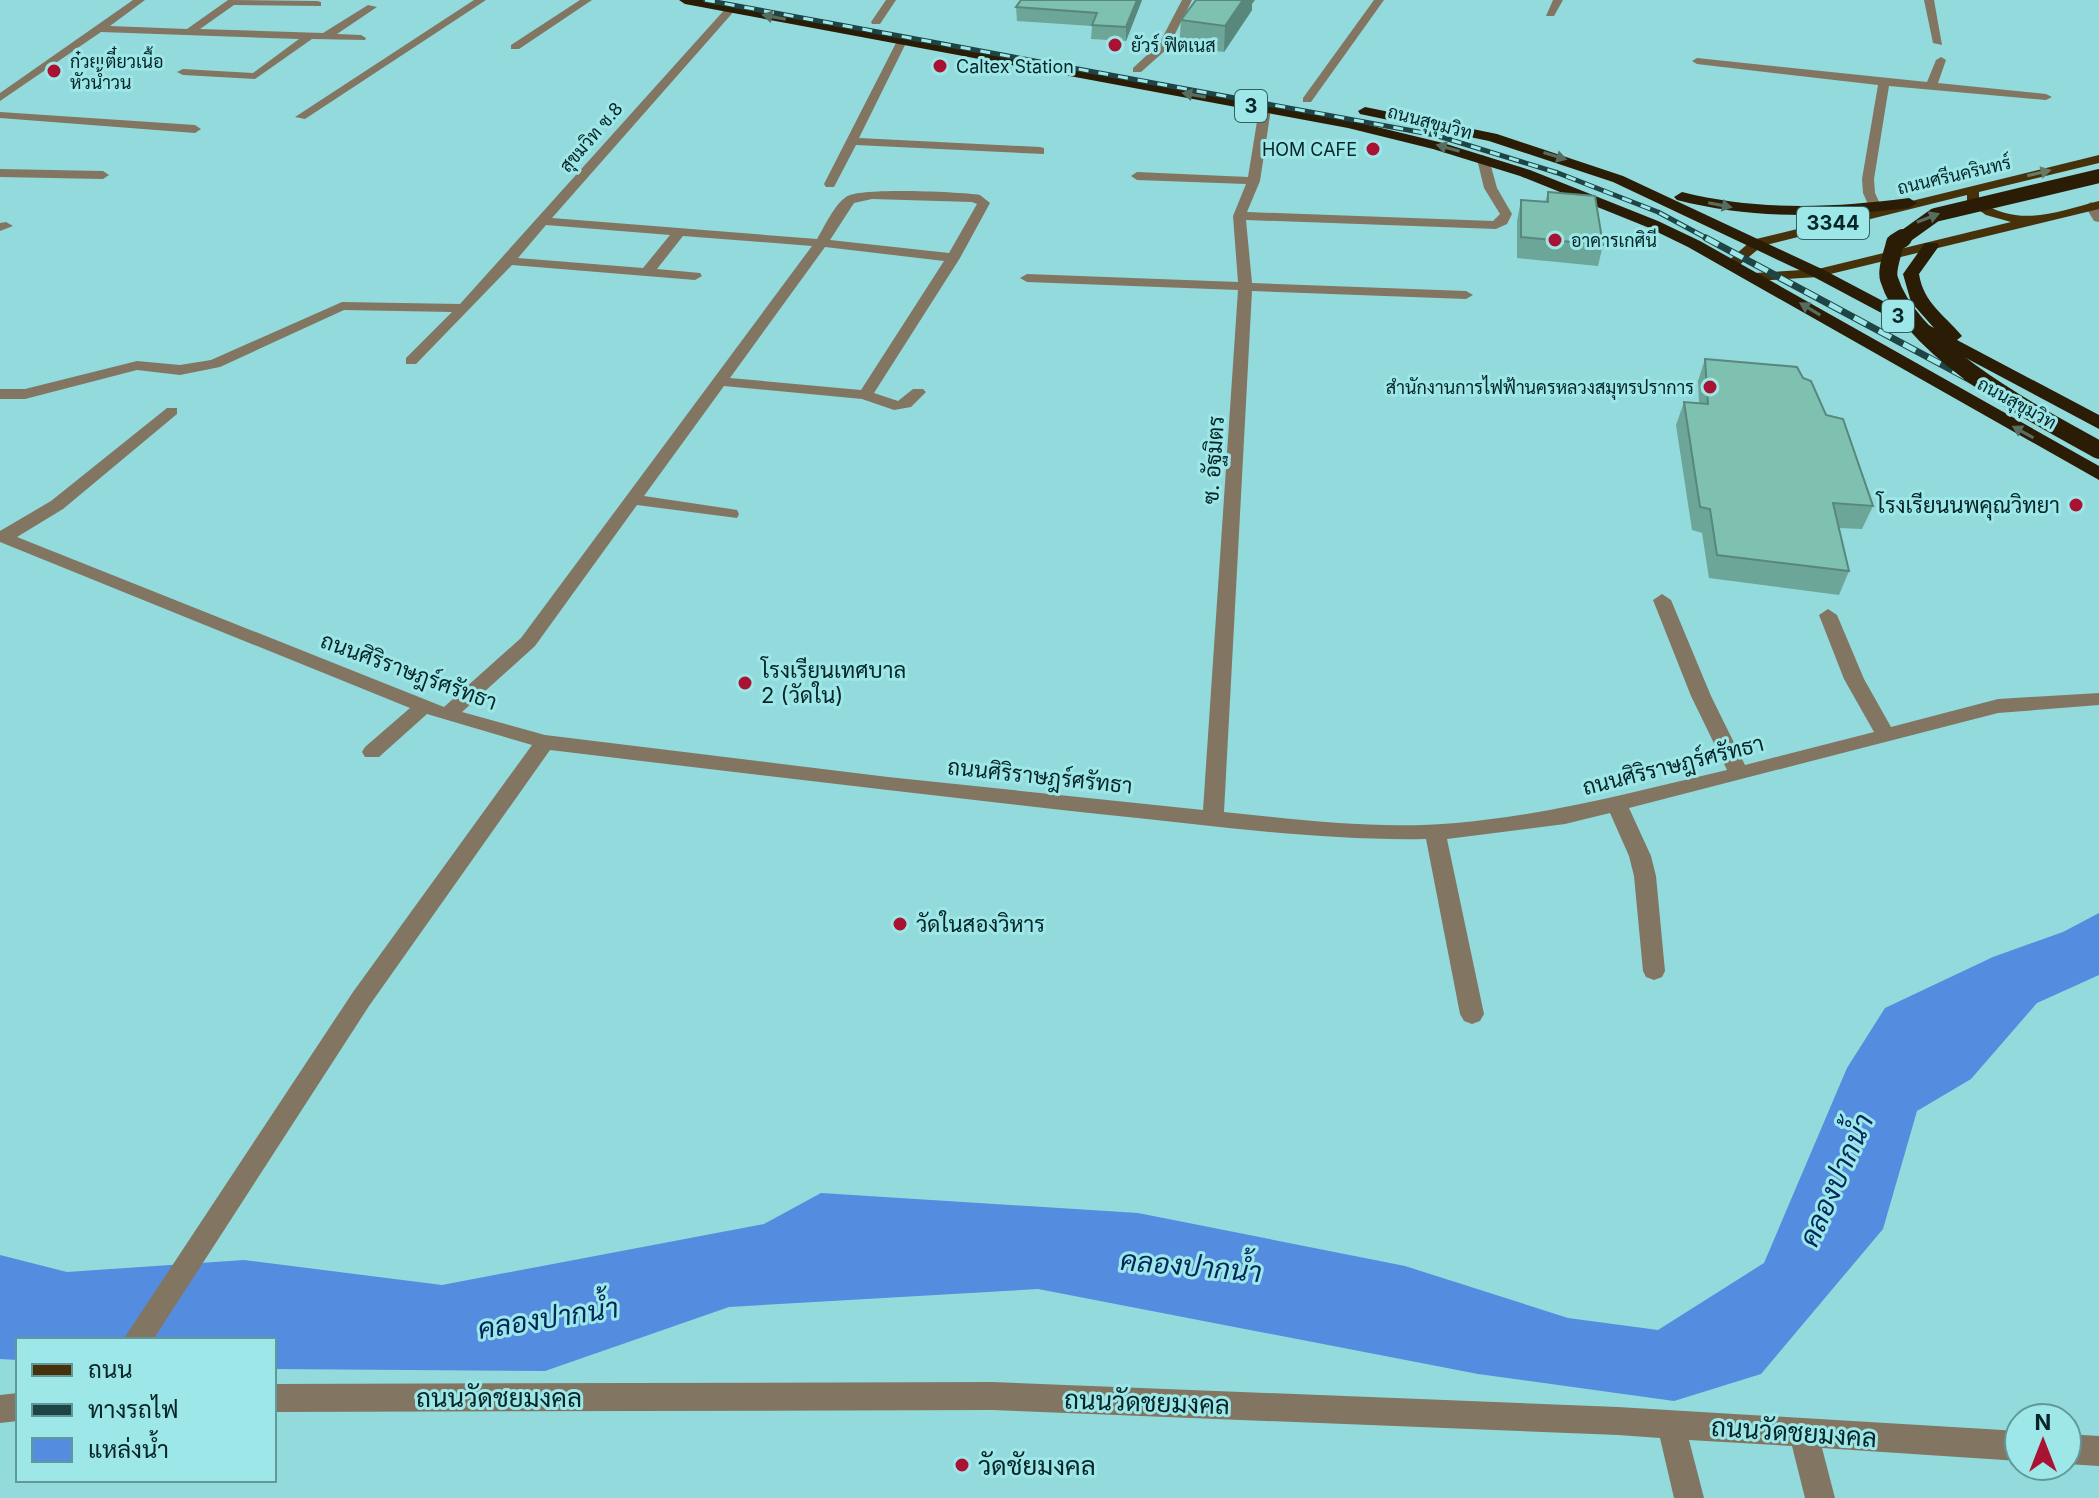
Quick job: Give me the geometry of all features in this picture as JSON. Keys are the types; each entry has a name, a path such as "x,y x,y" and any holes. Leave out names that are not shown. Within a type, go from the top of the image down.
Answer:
{"highway":[{"name":"ถนนสุขุมวิท","path":"685,0 1389,133 1483,159 1570,196 1639,217 1732,264 1864,343 2099,474"},
{"path":"753,0 1199,81"},
{"name":"3","path":"1291,97 1314,101"},
{"name":"ถนนสุขุมวิท","path":"1347,108 1492,137 1618,179 1818,273 2099,423"},
{"path":"2099,176 1935,215 1913,224 1900,235 1887,261 1886,274 1899,306 1940,349 2036,416 2099,450"},
{"path":"1618,179 1691,200 1765,212 1807,214 1909,203"},
{"path":"1570,196 1620,194 1626,187 1618,179"},
{"path":"1931,246 1911,274 1912,289 1920,305 1979,359"},
{"path":"1864,343 1864,332 1873,325 1916,326"}],"main road":[{"name":"ถนนศรีนครินทร์","path":"1732,264 1757,243 1909,203 2099,159"},
{"path":"1978,187 1971,197 1980,208 2003,217 2031,221"},
{"name":"3344","path":"1755,277 1818,273 2031,221 2096,210"}],"street":[{"path":"0,98 140,0"},
{"path":"301,117 481,0"},
{"path":"515,47 587,0"},
{"path":"876,22 891,0"},
{"path":"1137,70 1164,46 1187,0"},
{"path":"1314,101 1379,0"},
{"path":"1550,14 1558,0"},
{"path":"1929,0 1938,43"},
{"path":"191,31 232,2 317,4"},
{"path":"326,36 372,7"},
{"name":"สุขมวิท ซ.8","path":"411,361 508,261 731,9"},
{"path":"101,29 361,38"},
{"path":"183,72 255,76 310,36"},
{"path":"830,184 902,41"},
{"path":"1931,86 1941,60"},
{"path":"1697,61 2046,97"},
{"path":"1876,208 1869,193 1868,179 1884,82"},
{"name":"ซ. อัฐมิตร","path":"1213,819 1245,284 1239,216 1254,181 1265,109"},
{"path":"0,115 195,129"},
{"path":"854,141 1040,151"},
{"path":"1239,216 1496,225 1506,214 1492,193 1484,173 1483,159"},
{"path":"0,173 103,175"},
{"path":"1137,176 1254,181"},
{"path":"447,715 528,642 821,243 849,200 857,196 982,200 984,203 953,258 865,395"},
{"path":"542,221 821,243 953,258"},
{"path":"647,272 679,232"},
{"path":"508,261 695,276"},
{"path":"1027,278 1245,284 1466,295"},
{"path":"0,394 25,394 137,365 180,370 215,364 342,306 464,308"},
{"path":"719,381 865,395 902,406 909,404 918,392"},
{"path":"2,536 57,505 172,411"},
{"path":"633,499 731,514"},
{"name":"ถนนศิริราษฎร์ศรัทธา","path":"2,536 447,715 545,742 888,784 1354,833 1435,832 1565,816 1998,706 2095,704"},
{"path":"1662,600 1701,696 1739,774"},
{"path":"1828,615 1848,666 1885,734"},
{"path":"372,752 424,706"},
{"path":"138,1338 361,999 545,742"},
{"path":"1616,803 1635,844 1645,876 1654,971"},
{"path":"1435,832 1472,1014"},
{"name":"ถนนวัดชยมงคล","path":"276,1398 992,1396 1671,1424 2003,1445"},
{"path":"1671,1424 1689,1498"},
{"path":"1803,1432 1820,1498"}],"water":[{"name":"คลองปากน้ำ","path":"2099,913 2099,975 2037,1003 1971,1079 1917,1111 1883,1229 1761,1374 1674,1401 1478,1374 1038,1289 729,1307 545,1371 276,1369 276,1338 16,1338 16,1360 0,1359 0,1255 67,1272 244,1260 442,1285 764,1224 821,1193 1138,1213 1405,1266 1568,1318 1658,1330 1764,1263 1847,1068 1885,1008 1993,957 2063,932"}],"building":[{"path":"1021,0 1137,0 1126,27 1092,25 1097,13 1016,7"},
{"path":"1196,0 1243,0 1225,26 1181,20"},
{"path":"1548,192 1595,196 1603,245 1521,237 1521,200 1548,202"},
{"path":"1705,359 1797,367 1803,378 1811,381 1826,415 1843,419 1873,506 1833,503 1849,571 1717,555 1710,509 1700,507 1684,402 1708,404"}],"railway":[{"path":"705,0 1435,135 1558,173 1658,212 1710,240"},
{"path":"1706,238 2099,449"}],"place":[{"name":"ยัวร์ ฟิตเนส","path":"1115,45"},
{"name":"Caltex Station","path":"940,66"},
{"name":"ก๋วยเตี๋ยวเนื้อ หัวน้ำวน","path":"54,71"},
{"name":"HOM CAFE","path":"1373,149"},
{"name":"อาคารเกศินี","path":"1555,240"},
{"name":"สำนักงานการไฟฟ้านครหลวงสมุทรปราการ","path":"1710,387"},
{"name":"โรงเรียนนพคุณวิทยา","path":"2076,505"},
{"name":"โรงเรียนเทศบาล 2 (วัดใน)","path":"745,683"},
{"name":"วัดในสองวิหาร","path":"900,924"},
{"name":"วัดชัยมงคล","path":"962,1465"}]}
